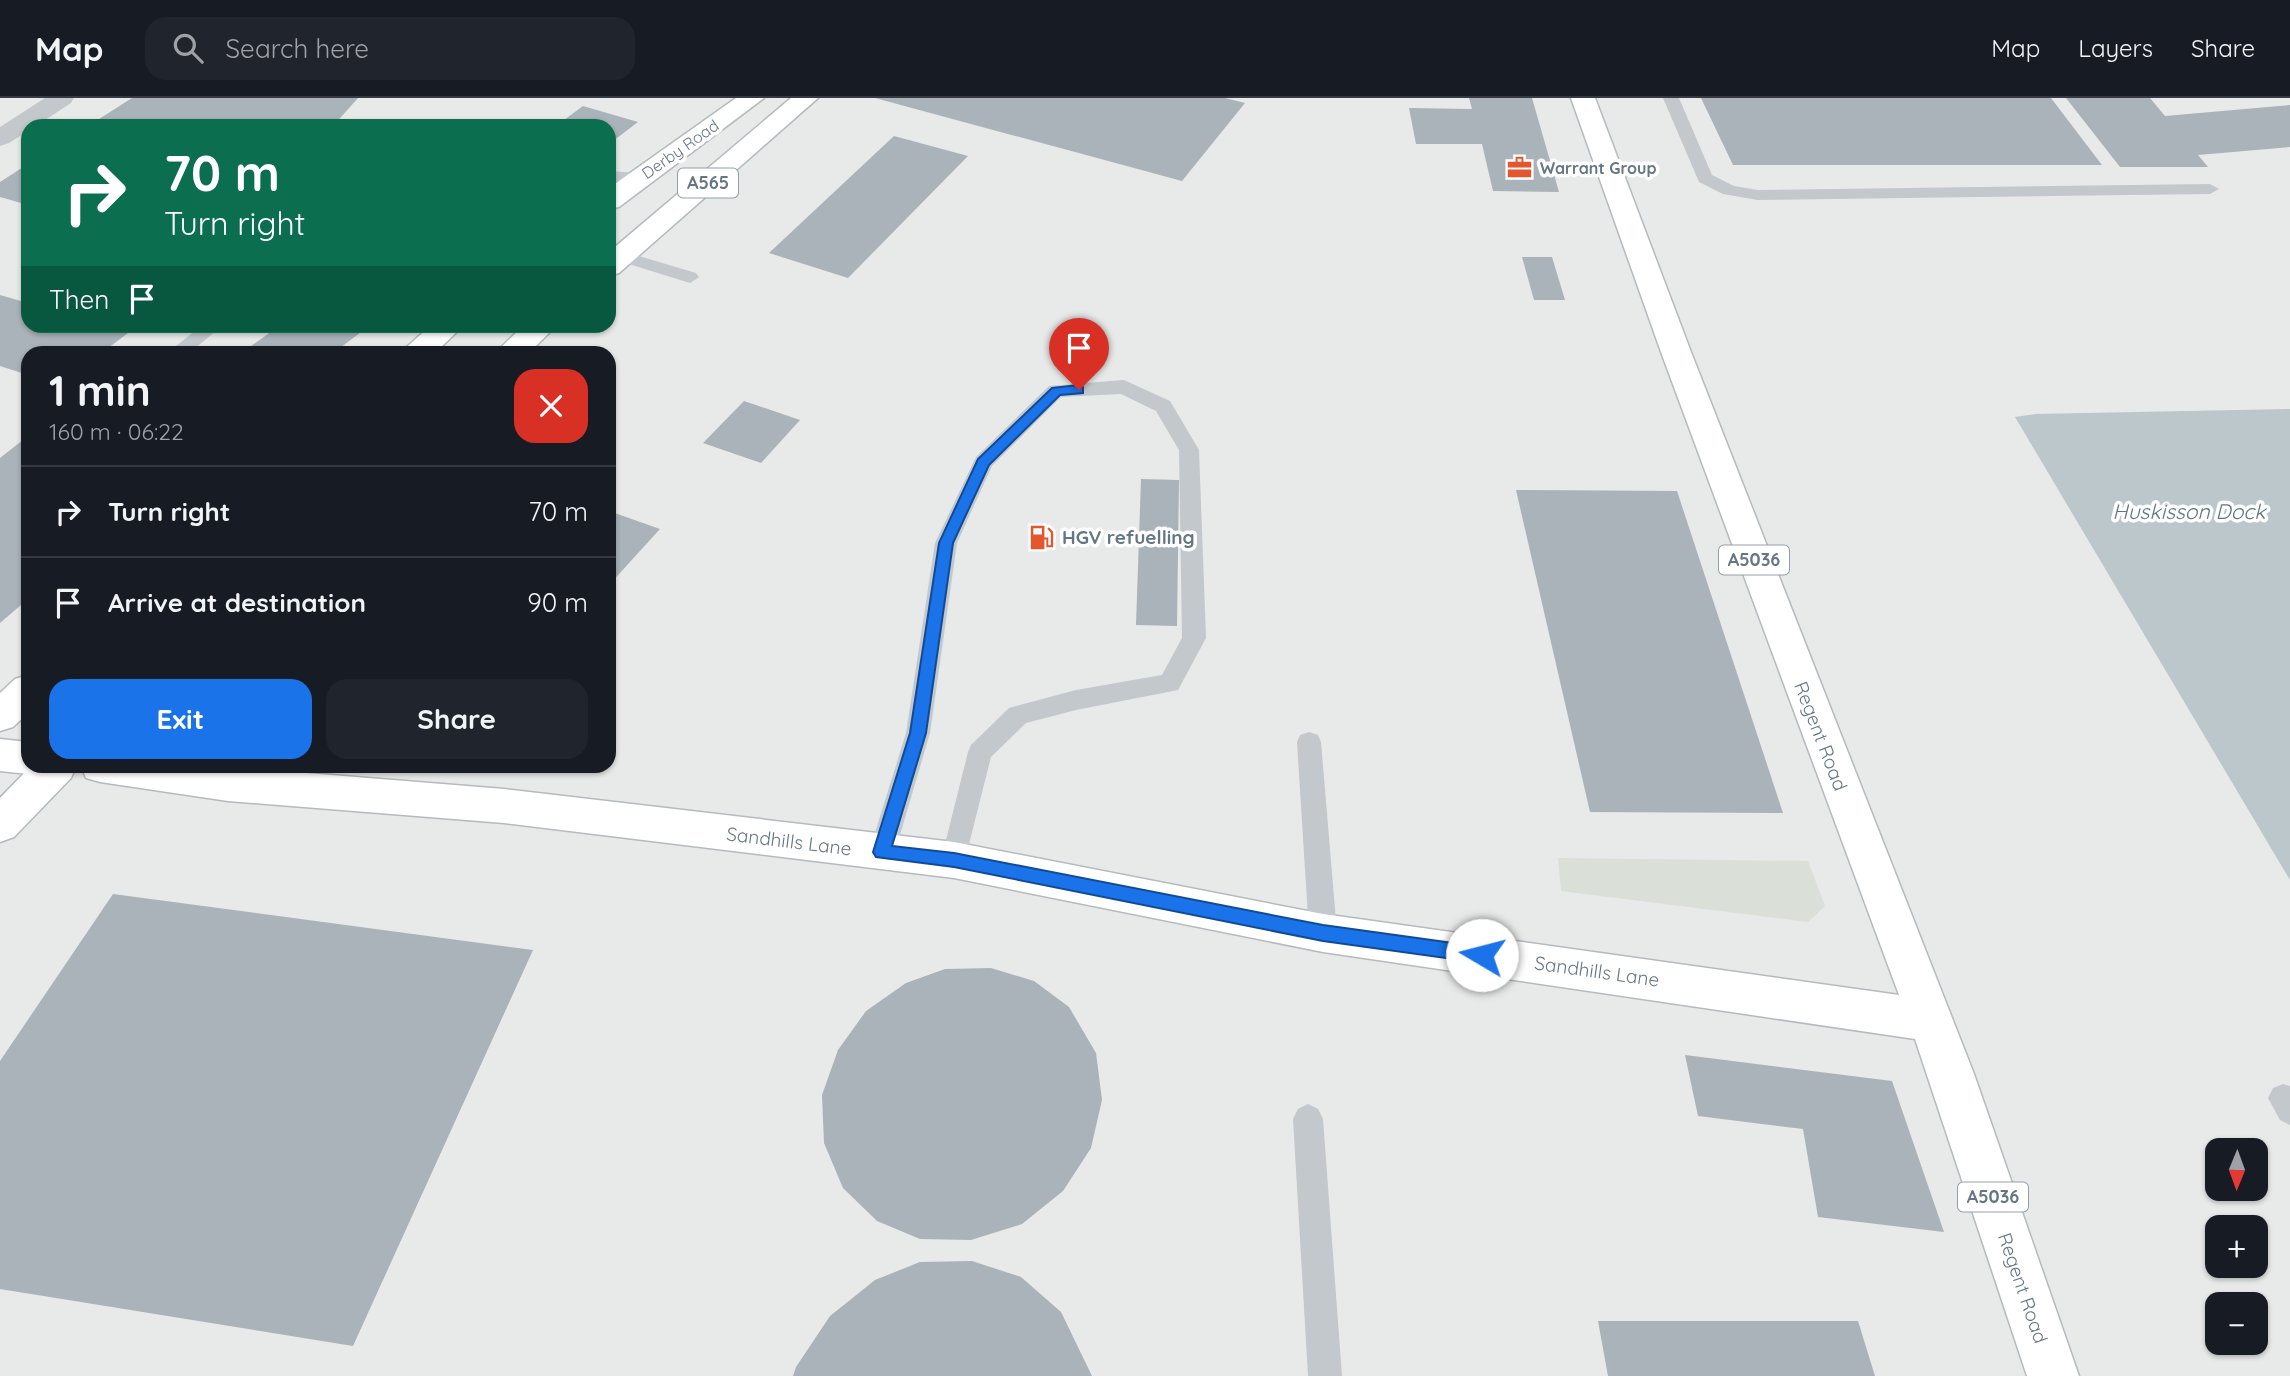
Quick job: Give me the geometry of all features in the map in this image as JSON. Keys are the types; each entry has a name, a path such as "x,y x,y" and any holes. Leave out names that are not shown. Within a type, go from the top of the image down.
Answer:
{"main road":[{"name":"Derby Road","path":"616,196 752,98"},
{"name":"A565","path":"616,262 806,98"},
{"name":"Regent Road","path":"1583,98 1681,365 1951,1074 2053,1376"},
{"path":"424,346 440,333"},
{"path":"518,346 533,333"},
{"path":"0,716 21,696"},
{"path":"0,755 21,757"},
{"path":"0,825 50,773"},
{"name":"Sandhills Lane","path":"150,773 228,784 504,807 954,860 1323,933 1930,1020"}],"street":[{"path":"27,119 62,98"},
{"path":"3,133 21,122"}],"lane":[{"path":"1671,98 1705,177 1729,190 1758,195 2210,189"},
{"path":"616,176 639,178"},
{"path":"616,262 690,277"},
{"path":"187,346 204,333"},
{"path":"882,852 918,733 946,543 983,462 1056,391 1124,387 1163,406 1189,450 1194,638 1170,683 1076,700 1018,715 980,752 954,860"},
{"path":"1309,742 1323,933"},
{"path":"1308,1119 1325,1376"}],"shaded area":[{"path":"0,98 2290,98 2290,1376 0,1376"},
{"path":"1558,858 1808,861 1825,906 1808,922 1561,891"}],"water":[{"name":"Huskisson Dock","path":"2290,409 2290,880 2015,417 2035,414"}],"building":[{"path":"132,98 358,98 339,119 99,119"},
{"path":"875,98 1225,98 1245,103 1182,181"},
{"name":"Warrant Group","path":"1469,98 1532,98 1559,192 1493,191 1482,144 1416,144 1409,108 1472,109"},
{"path":"1701,98 2051,98 2102,165 1733,165"},
{"path":"2066,98 2150,98 2165,116 2290,105 2290,147 2198,155 2208,167 2120,167"},
{"path":"583,106 638,122 616,139 616,119 565,119"},
{"path":"894,136 968,156 848,278 769,253"},
{"path":"21,168 21,203 0,197 0,182"},
{"path":"1522,257 1552,257 1565,300 1534,300"},
{"path":"0,295 21,301 21,333 128,333 111,346 21,346 21,373 0,366"},
{"path":"269,333 360,333 343,346 251,346"},
{"path":"744,401 800,420 761,463 703,443"},
{"path":"21,442 21,605 0,623 0,458"},
{"path":"1141,479 1179,480 1177,626 1136,625"},
{"path":"1516,490 1677,491 1783,813 1590,812"},
{"path":"616,513 660,529 616,577"},
{"path":"113,894 533,950 353,1346 0,1289 0,1061"},
{"path":"991,968 1034,981 1069,1007 1096,1053 1102,1100 1091,1148 1063,1191 1022,1224 971,1240 920,1239 877,1221 843,1188 824,1143 822,1095 838,1050 866,1011 906,983 945,969"},
{"path":"1685,1055 1892,1081 1944,1232 1818,1217 1803,1129 1698,1116"},
{"path":"972,1261 1021,1277 1061,1312 1092,1376 793,1376 796,1367 830,1316 875,1280 920,1262"},
{"path":"1598,1321 1858,1321 1875,1376 1608,1376"}],"place":[{"name":"Warrant Group","path":"1520,168"},
{"name":"HGV refuelling","path":"1042,537"}],"route":[{"path":"1079,390 1056,391 983,462 946,543 918,733 882,852 954,860 1323,933 1482,955"}]}
